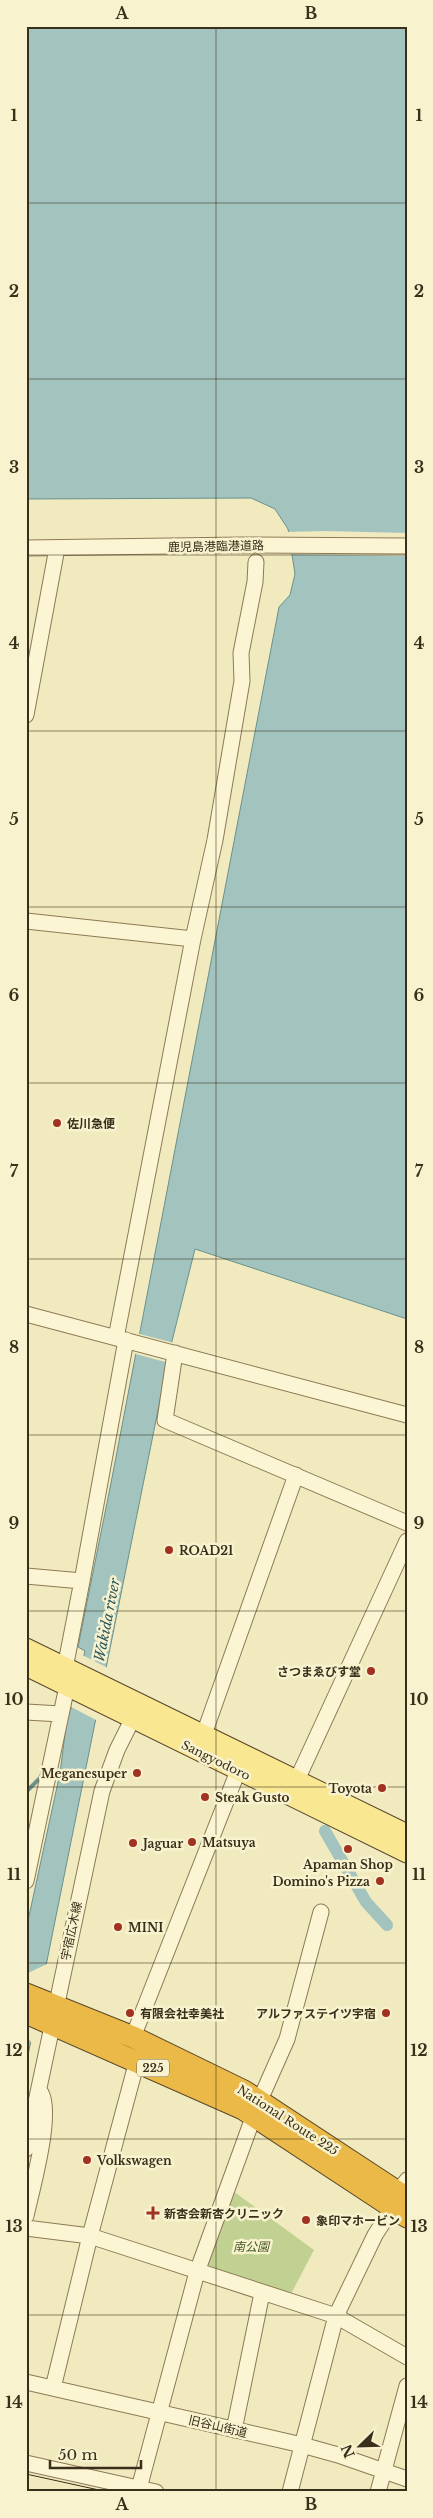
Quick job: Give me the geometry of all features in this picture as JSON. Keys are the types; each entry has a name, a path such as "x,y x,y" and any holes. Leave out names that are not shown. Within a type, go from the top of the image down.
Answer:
{"highway":[{"name":"National Route 225","path":"40,2010 133,2037 187,2061 257,2108 402,2199"},
{"name":"National Route 225","path":"40,2010 137,2061 257,2108"}],"main road":[{"name":"Sangyodoro","path":"26,1648 69,1676 136,1711 238,1771 407,1853"},
{"name":"Sangyodoro","path":"26,1666 69,1676"},
{"name":"Sangyodoro","path":"136,1711 204,1734 296,1782 407,1834"}],"street":[{"name":"鹿児島港臨港道路","path":"26,548 241,545 407,546"},
{"path":"26,715 30,673 57,548"},
{"path":"26,1881 69,1676 82,1581 193,939 215,840 242,681 241,653 256,582 256,562"},
{"path":"26,922 193,939"},
{"path":"26,1314 407,1415"},
{"path":"173,1353 166,1420 407,1523"},
{"path":"204,1734 296,1475"},
{"path":"296,1782 407,1541"},
{"path":"26,1576 82,1581"},
{"name":"宇宿広木線","path":"26,2149 38,2090 40,2010 102,1791 136,1711"},
{"path":"26,1712 61,1714"},
{"path":"133,2037 238,1771"},
{"path":"139,2490 197,2272 257,2108 287,2039 321,1912"},
{"path":"53,2388 90,2236 137,2061"},
{"path":"26,2216 44,2129 45,2100 38,2090"},
{"path":"290,2492 336,2316 375,2235 402,2199"},
{"path":"26,2228 90,2236 336,2316 407,2357"},
{"path":"234,2430 262,2293"},
{"name":"旧谷山街道","path":"26,2382 302,2445 407,2479"},
{"path":"378,2492 407,2386"},
{"path":"26,2462 139,2490 156,2492"}],"green space":[{"name":"南公園","path":"233,2191 314,2250 290,2296 206,2268"}],"water":[{"name":"Wakida river","path":"26,26 407,26 407,1319 195,1249 172,1341 26,2065 26,1930 60,1773 68,1711 71,1709 85,1651 78,1647 279,607 290,595 295,574 288,529 275,509 251,498 26,499"}],"pier":[{"path":"286,532 407,533 407,556 289,554"},
{"path":"136,1333 174,1343 169,1363 132,1353"},
{"path":"82,1655 108,1668 98,1721 71,1707"},
{"path":"49,1963 32,2044 26,2034 26,1974"}],"waterway":[{"path":"26,1792 42,1776"},
{"path":"325,1831 366,1902 387,1925"}],"tram line":[{"path":"26,2474 108,2492"}],"place":[{"name":"佐川急便","path":"57,1123"},
{"name":"ROAD21","path":"169,1550"},
{"name":"さつまゑびす堂","path":"371,1671"},
{"name":"Meganesuper","path":"137,1773"},
{"name":"Toyota","path":"382,1788"},
{"name":"Steak Gusto","path":"205,1797"},
{"name":"Matsuya","path":"192,1842"},
{"name":"Jaguar","path":"133,1843"},
{"name":"Apaman Shop","path":"348,1849"},
{"name":"Domino's Pizza","path":"380,1881"},
{"name":"MINI","path":"118,1927"},
{"name":"有限会社幸美社","path":"130,2013"},
{"name":"アルファステイツ宇宿","path":"386,2013"},
{"name":"Volkswagen","path":"87,2160"},
{"name":"新杏会新杏クリニック","path":"153,2213"},
{"name":"象印マホービン","path":"306,2220"}]}
